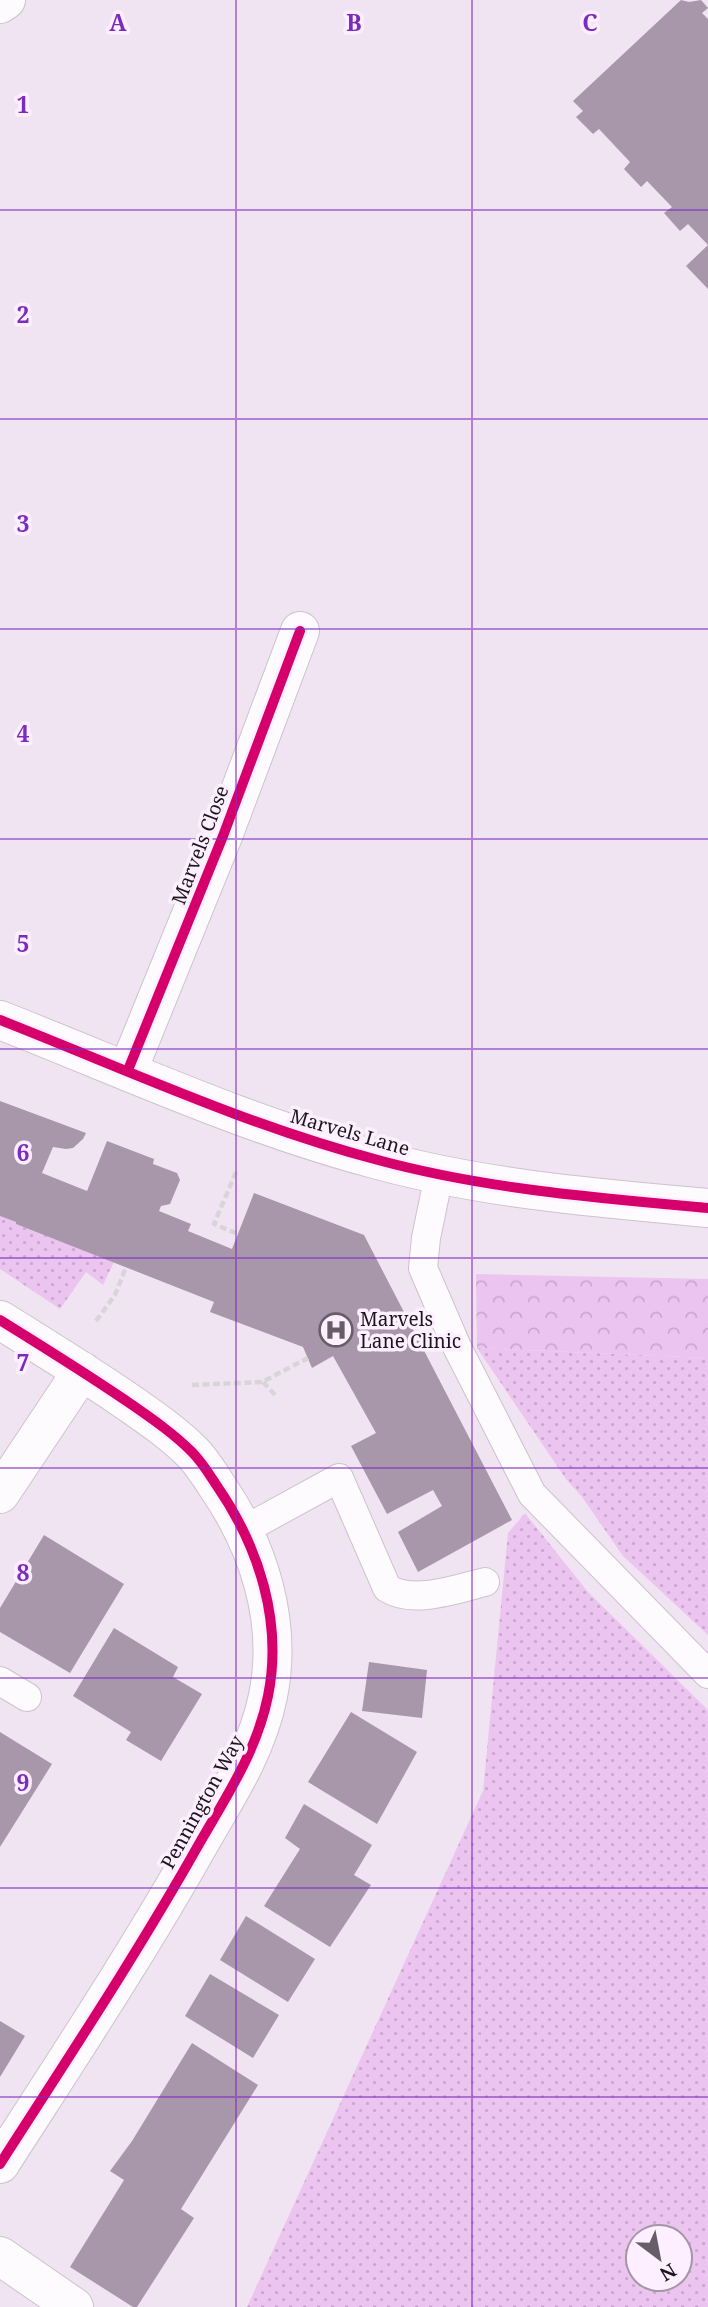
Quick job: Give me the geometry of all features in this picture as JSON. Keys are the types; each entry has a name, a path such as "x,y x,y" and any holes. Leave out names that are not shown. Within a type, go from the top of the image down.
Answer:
{"street":[{"path":"0,4 6,0"},
{"name":"Marvels Close","path":"128,1070 223,836 300,631"},
{"name":"Marvels Lane","path":"0,1020 229,1111 315,1142 379,1161 439,1175 580,1197 708,1208"},
{"name":"Pennington Way","path":"0,1320 141,1411 193,1453 226,1499 244,1530 265,1586 271,1627 269,1693 258,1737 159,1916 0,2164"},
{"path":"0,1494 82,1371"},
{"path":"0,2256 74,2307"}],"lane":[{"path":"439,1175 426,1237 423,1268 457,1347 532,1494 708,1674"},
{"path":"244,1530 339,1478 387,1588 397,1595 411,1597 485,1582"},
{"path":"0,1681 27,1696"}],"path":[{"path":"236,1172 214,1224 238,1234"},
{"path":"93,1325 115,1294 126,1267"},
{"path":"187,1385 262,1382 308,1358"},
{"path":"262,1382 276,1396"}],"green space":[{"path":"0,1216 114,1262 103,1285 86,1272 60,1309 0,1269"},
{"path":"476,1274 708,1279 708,1358 477,1348"},
{"path":"477,1348 708,1358 708,1635 623,1556 582,1497 566,1479"},
{"path":"525,1513 588,1592 708,1710 708,2307 247,2307 483,1791 508,1533"}],"building":[{"path":"681,0 701,0 708,8 702,13 708,19 708,245 688,224 680,231 664,213 672,207 647,181 641,187 624,169 630,162 599,129 593,134 576,117 583,111 573,101"},
{"path":"708,245 708,289 686,266"},
{"name":"Marvels Lane Clinic","path":"0,1101 86,1133 73,1148 53,1147 42,1173 87,1191 107,1141 154,1159 153,1164 177,1173 180,1180 170,1204 161,1206 159,1211 191,1224 188,1231 232,1249 254,1193 364,1235 512,1520 418,1572 398,1532 442,1506 433,1490 387,1514 351,1446 376,1433 333,1356 312,1368 303,1347 210,1312 214,1302 0,1216"},
{"path":"44,1535 124,1584 70,1673 0,1632 0,1608"},
{"path":"114,1628 178,1667 173,1677 202,1694 161,1761 126,1740 131,1732 73,1696"},
{"path":"369,1662 427,1670 422,1718 362,1711"},
{"path":"351,1712 417,1752 377,1824 308,1782"},
{"path":"0,1732 52,1764 0,1847"},
{"path":"304,1804 372,1845 354,1875 371,1885 330,1947 264,1906 300,1849 285,1838"},
{"path":"246,1916 315,1959 288,2002 220,1960"},
{"path":"210,1974 279,2015 253,2058 185,2016"},
{"path":"0,2021 25,2036 0,2077"},
{"path":"192,2043 258,2085 181,2209 194,2218 137,2307 133,2307 70,2267 124,2180 110,2171 132,2141"}],"cycle path":[{"path":"128,1070 223,836 300,631"},
{"path":"0,1020 234,1114 378,1160 500,1185 708,1208"},
{"path":"0,1320 134,1406 196,1456 232,1510 256,1560 270,1613 272,1641 268,1696 256,1736 240,1773 102,2006 0,2164"}],"place":[{"name":"Marvels Lane Clinic","path":"336,1330"}]}
